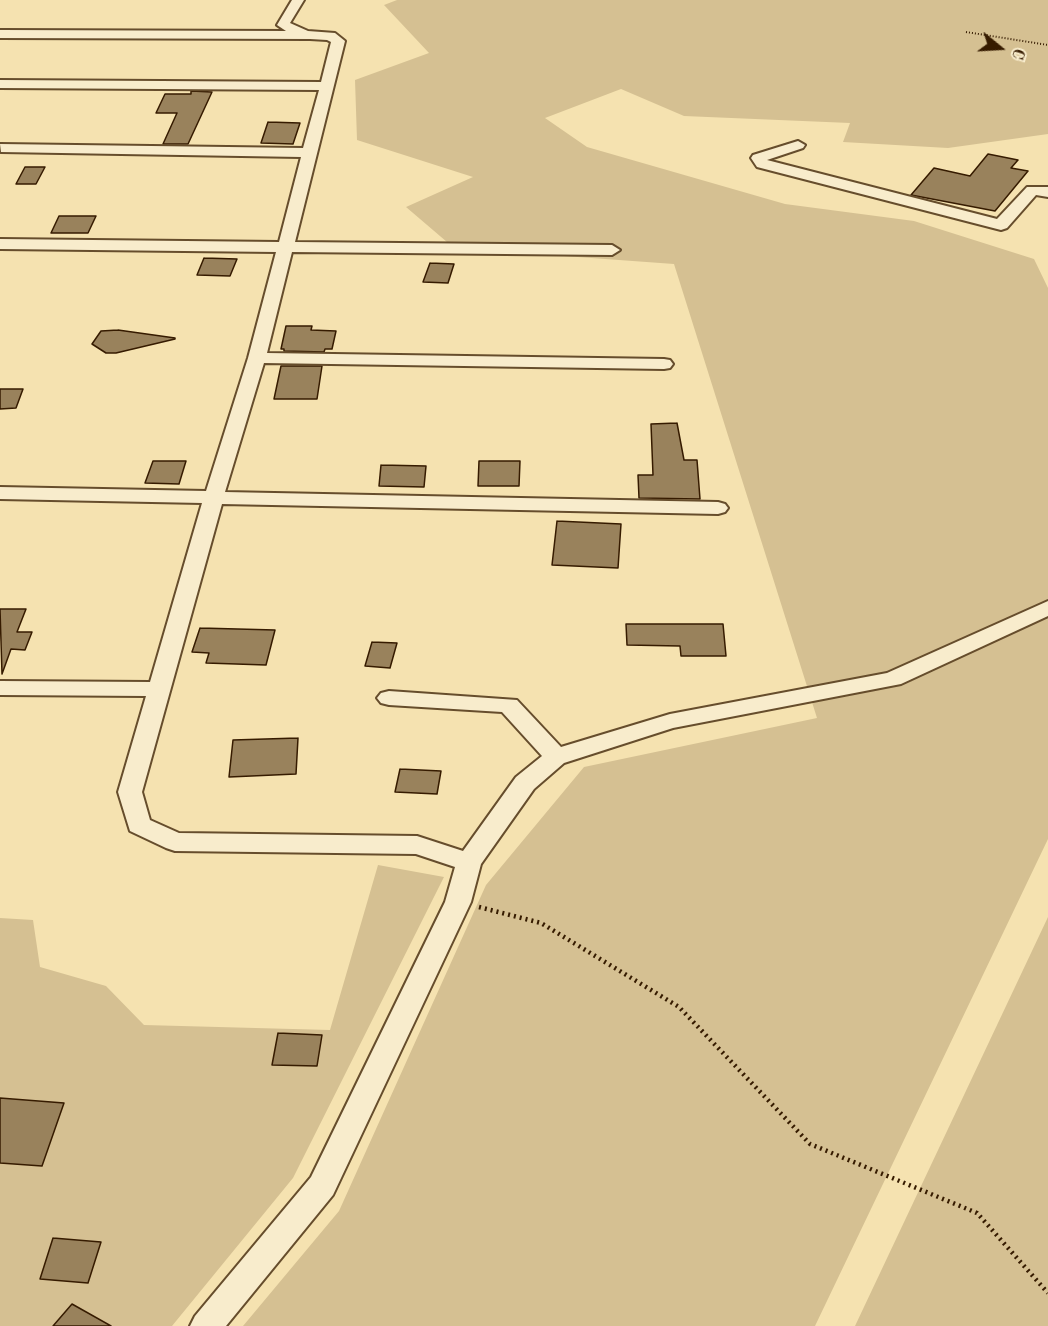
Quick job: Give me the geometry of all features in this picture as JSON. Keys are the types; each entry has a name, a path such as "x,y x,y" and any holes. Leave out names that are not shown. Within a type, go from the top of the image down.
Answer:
{"street":[{"path":"298,0 283,25 310,35"},
{"path":"0,34 310,35 330,36 338,41 257,358 214,496 130,792 139,825 174,842 417,845 470,862"},
{"path":"0,84 328,86"},
{"path":"798,145 758,158 762,164 1000,225 1032,190 1048,192"},
{"path":"1,148 310,153"},
{"path":"0,244 612,250"},
{"path":"257,358 664,363"},
{"path":"0,493 718,508"},
{"path":"206,1326 322,1186 458,902 470,862 525,783 556,757 670,721 893,679 1048,608"},
{"path":"0,688 158,689"},
{"path":"389,698 509,705 556,757"}],"path":[{"path":"966,32 1048,45"},
{"path":"458,902 541,923 679,1007 810,1144 977,1213 1048,1293"}],"shaded area":[{"path":"397,0 1048,0 1048,134 948,148 843,142 850,123 684,116 621,89 545,118 587,147 785,204 914,221 1034,259 1048,288 1048,839 815,1326 243,1326 339,1211 486,885 584,767 817,718 674,264 454,248 406,207 473,177 357,140 355,80 429,53 384,5"},
{"path":"378,865 444,877 293,1178 172,1326 0,1326 0,918 33,920 40,967 106,986 144,1025 330,1030"},
{"path":"1048,917 1048,1326 855,1326"}],"building":[{"path":"191,91 212,92 188,144 163,144 177,113 156,113 165,94 191,94"},
{"path":"268,122 300,123 293,144 261,143"},
{"path":"988,154 1018,160 1011,168 1028,171 995,211 911,195 934,168 970,176"},
{"path":"25,167 45,167 36,184 16,184"},
{"path":"59,216 96,216 88,233 51,233"},
{"path":"204,258 237,259 230,276 197,275"},
{"path":"430,263 454,264 448,283 423,282"},
{"path":"286,326 312,326 311,330 336,331 332,349 325,349 324,352 284,351 281,349"},
{"path":"118,330 175,339 116,353 106,353 92,344 101,331"},
{"path":"281,366 322,366 317,399 274,399"},
{"path":"0,389 23,389 16,408 0,409"},
{"path":"677,423 684,460 697,460 700,499 639,498 638,475 653,475 651,424"},
{"path":"153,461 186,461 179,484 145,483"},
{"path":"479,461 520,461 519,486 478,486"},
{"path":"381,465 426,466 424,487 379,486"},
{"path":"557,521 621,524 618,568 552,565"},
{"path":"0,609 26,609 17,632 32,632 25,650 11,649 2,674"},
{"path":"626,624 723,624 726,656 681,656 680,646 627,645"},
{"path":"200,628 275,630 266,665 206,663 209,653 192,652"},
{"path":"372,642 397,643 390,668 365,666"},
{"path":"298,738 296,774 229,777 233,740"},
{"path":"400,769 441,771 437,794 395,792"},
{"path":"278,1033 322,1035 317,1066 272,1065"},
{"path":"0,1098 64,1103 42,1166 0,1163"},
{"path":"53,1238 101,1242 88,1283 40,1279"},
{"path":"72,1304 111,1326 53,1326"}]}
